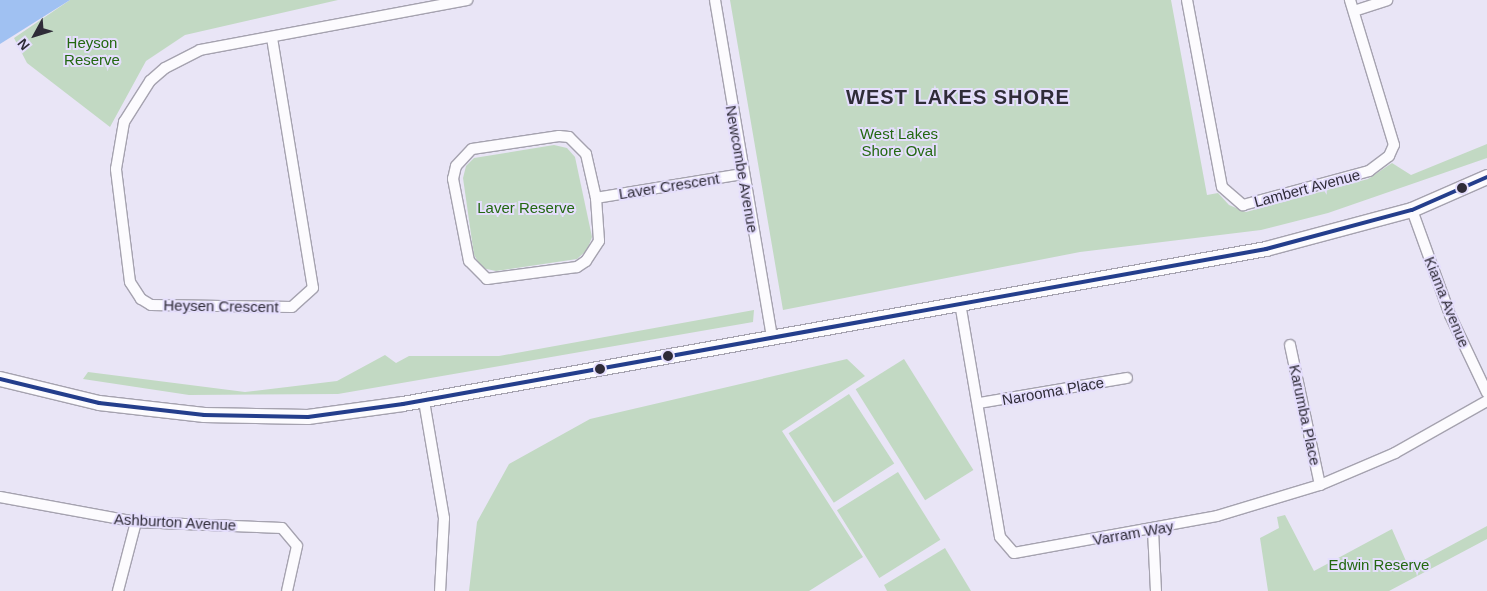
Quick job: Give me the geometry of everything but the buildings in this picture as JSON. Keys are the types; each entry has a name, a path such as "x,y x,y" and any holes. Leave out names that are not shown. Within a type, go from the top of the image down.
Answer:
{"street":[{"name":"Heysen Crescent","path":"272,38 313,288 292,307 152,305 141,299 130,282 116,169 124,122 150,81 181,58 200,50 272,38 423,4 466,0"},
{"name":"Newcombe Avenue","path":"715,0 742,174 772,337"},
{"name":"Lambert Avenue","path":"1187,0 1222,187 1243,205 1369,171 1389,156 1394,145 1350,0"},
{"path":"1354,11 1387,0"},
{"path":"559,136 569,137 586,154 596,198 599,242 586,261 577,267 487,279 469,261 453,178 456,166 472,150 559,136"},
{"name":"Laver Crescent","path":"596,198 742,174"},
{"path":"0,379 99,403 221,416 308,417 424,401 1266,249 1412,210 1487,177"},
{"name":"Kiama Avenue","path":"1412,210 1450,315 1487,393"},
{"name":"Varram Way","path":"960,303 979,404 1000,537 1006,548 1014,553 1153,530 1217,516 1320,485 1395,453 1487,401"},
{"name":"Karumba Place","path":"1290,345 1320,485"},
{"name":"Narooma Place","path":"979,404 1127,378"},
{"path":"424,401 444,518 440,591"},
{"name":"Ashburton Avenue","path":"0,497 64,512 136,522 282,528 297,546 287,591"},
{"path":"118,591 136,522"},
{"path":"1153,530 1156,591"}],"green space":[{"name":"Heyson Reserve","path":"70,0 338,0 185,35 146,61 110,127 27,63 14,38"},
{"name":"West Lakes Shore Oval","path":"730,0 1171,0 1207,195 1218,193 1229,205 1246,212 1368,179 1392,163 1411,175 1487,144 1487,158 1328,213 1261,230 1080,252 783,310"},
{"name":"Laver Reserve","path":"554,145 567,148 575,157 592,237 587,250 577,259 496,271 482,268 474,255 463,178 466,166 474,158"},
{"path":"754,310 753,322 338,394 189,395 83,379 88,372 245,392 337,381 385,355 396,363 409,356 499,356"},
{"path":"847,359 865,376 782,431 863,557 809,591 469,591 477,522 509,464 590,419"},
{"path":"904,359 973,470 925,500 856,389"},
{"path":"849,394 894,464 834,503 789,433"},
{"path":"898,472 940,540 879,578 837,510"},
{"name":"Edwin Reserve","path":"1285,515 1314,571 1392,529 1409,568 1487,526 1487,539 1389,591 1268,591 1260,538 1279,528 1277,517"},
{"path":"945,548 971,591 887,591 884,585"}],"water":[{"path":"0,0 70,0 0,44"}],"transit line":[{"path":"0,379 99,403 204,415 308,417 403,404 1266,249 1412,210 1487,177"}],"district":[{"name":"WEST LAKES SHORE","path":"958,97"}]}
